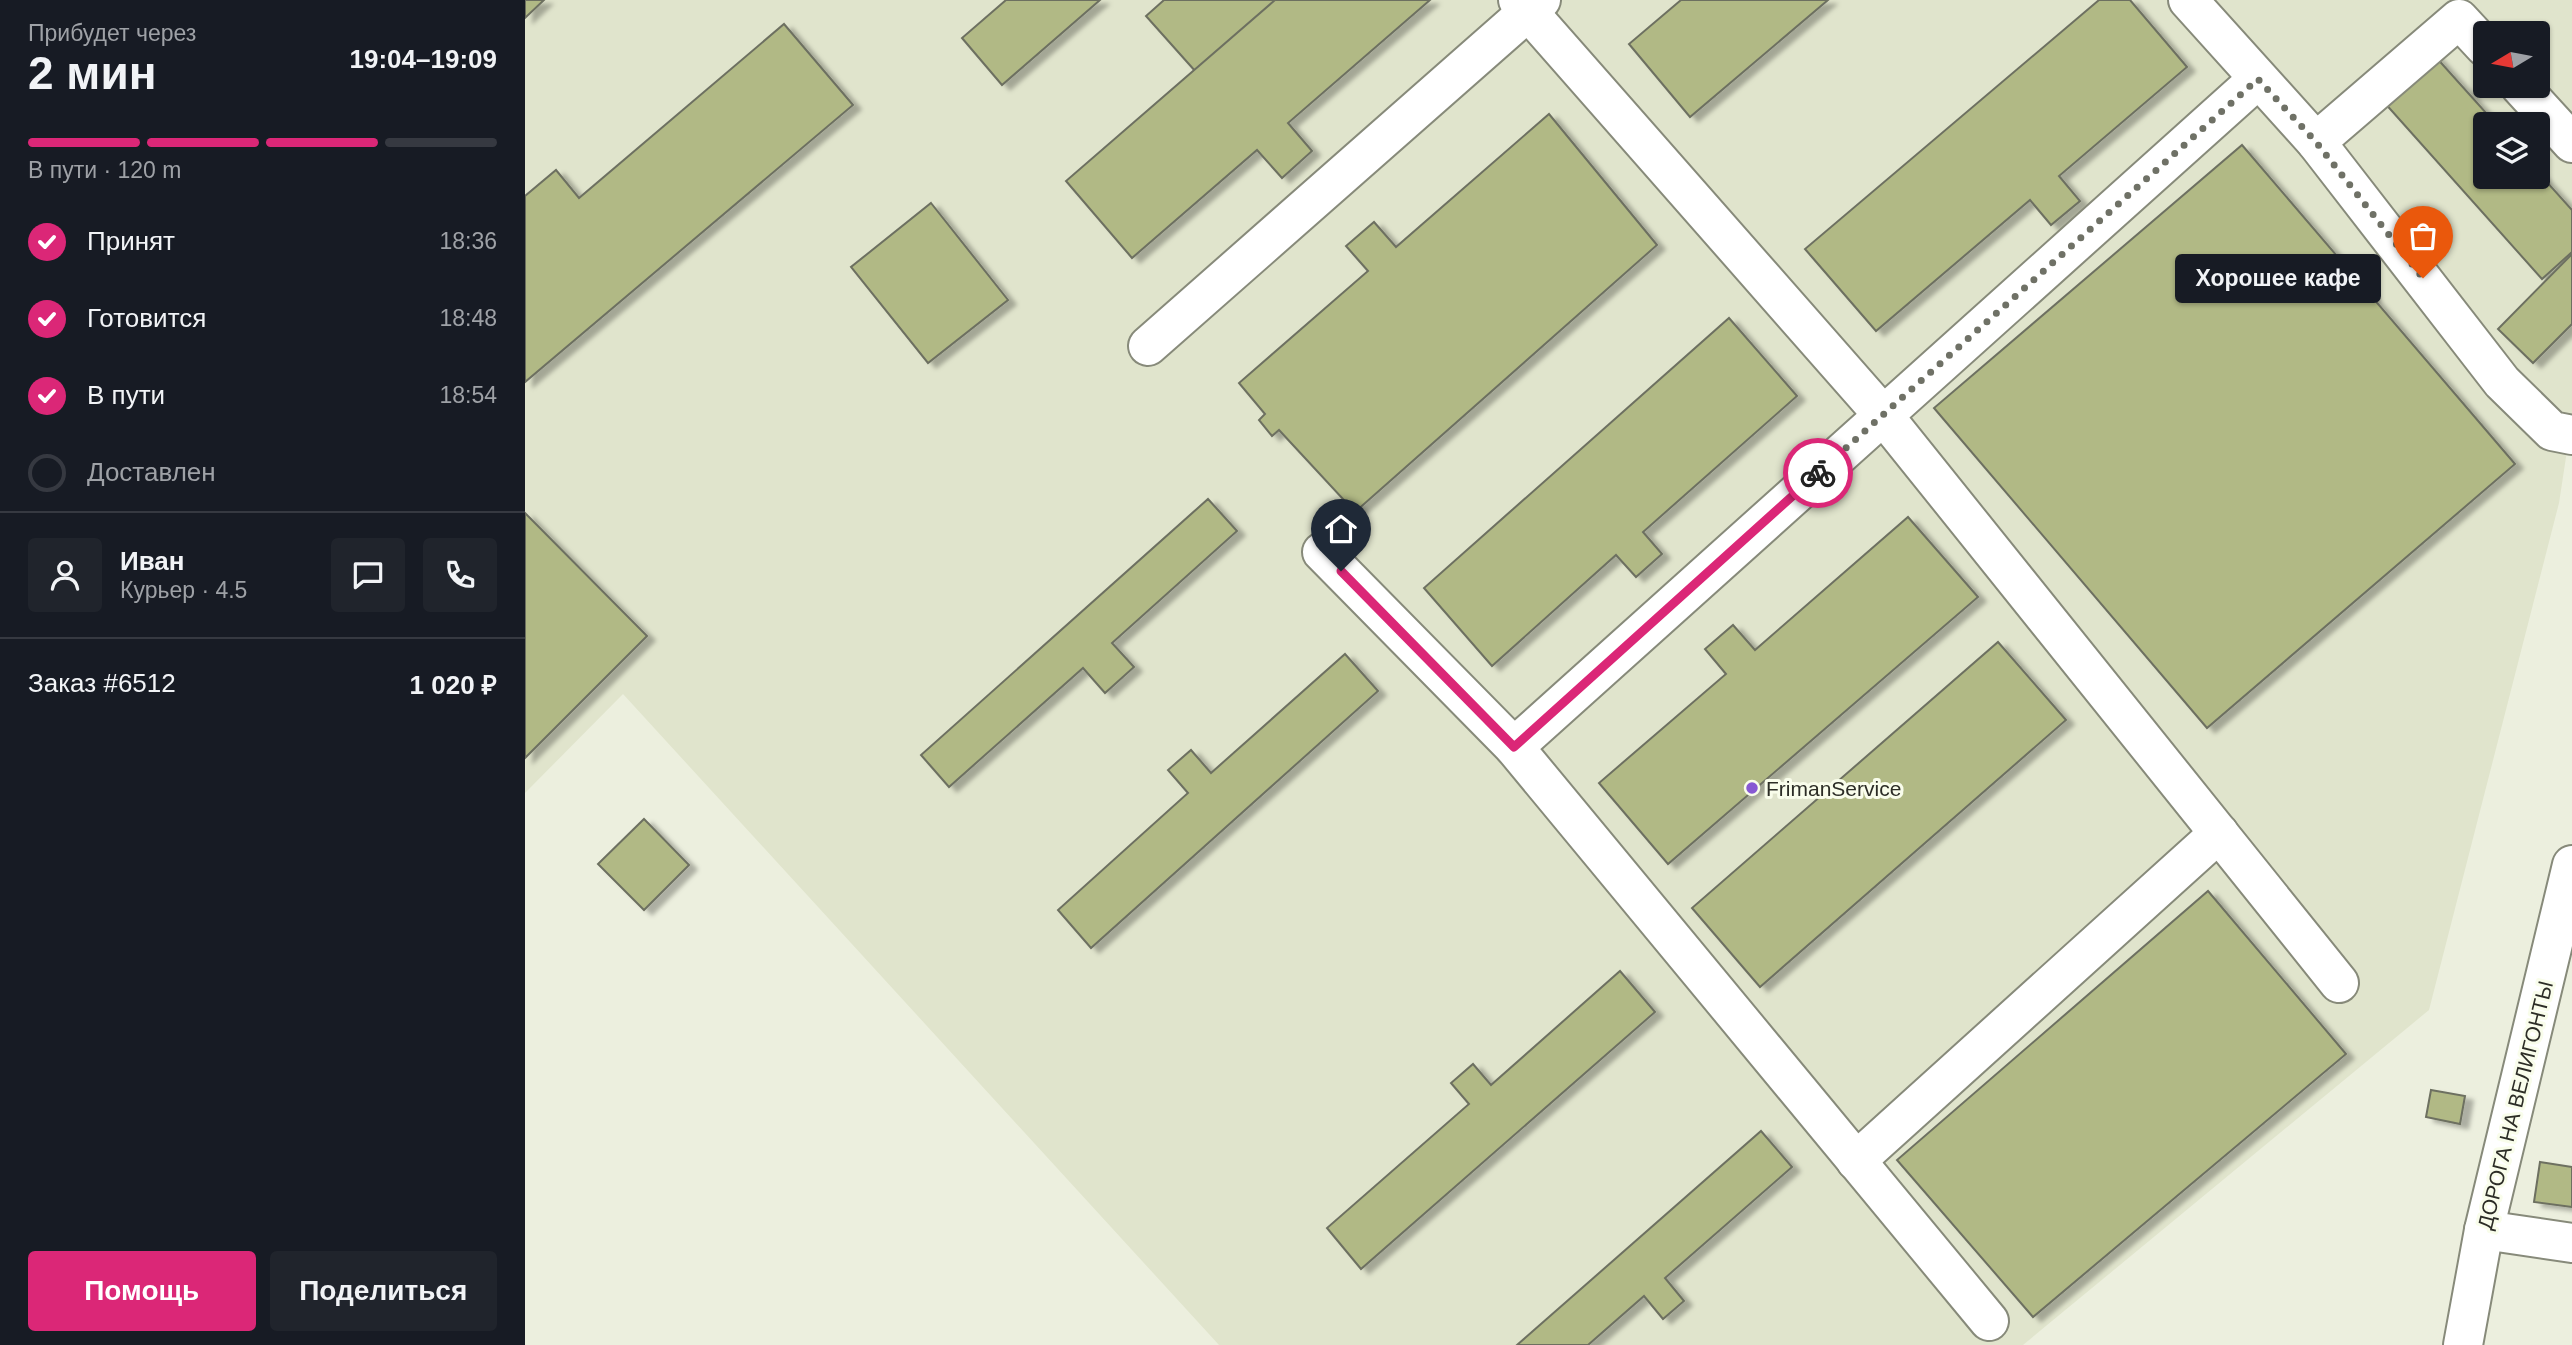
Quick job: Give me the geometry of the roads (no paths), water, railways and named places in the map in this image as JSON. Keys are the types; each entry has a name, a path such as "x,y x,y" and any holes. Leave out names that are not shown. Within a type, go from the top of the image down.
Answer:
{"street":[{"path":"2187,0 2316,142 2502,382 2552,431 2572,435"},
{"path":"1149,346 1529,4 1883,415 2339,983"},
{"path":"2316,142 2459,19 2473,34"},
{"path":"1514,747 2258,79"},
{"path":"2531,98 2572,142"},
{"path":"1322,552 1514,747 1989,1321"},
{"path":"1856,1161 2219,833"},
{"name":"ДОРОГА НА ВЕЛИГОНТЫ","path":"2463,1345 2484,1230 2572,865"},
{"path":"2484,1230 2572,1243"}],"place":[{"name":"Хорошее кафе","path":"2423,278"},
{"name":"FrimanService","path":"1752,788"}]}
